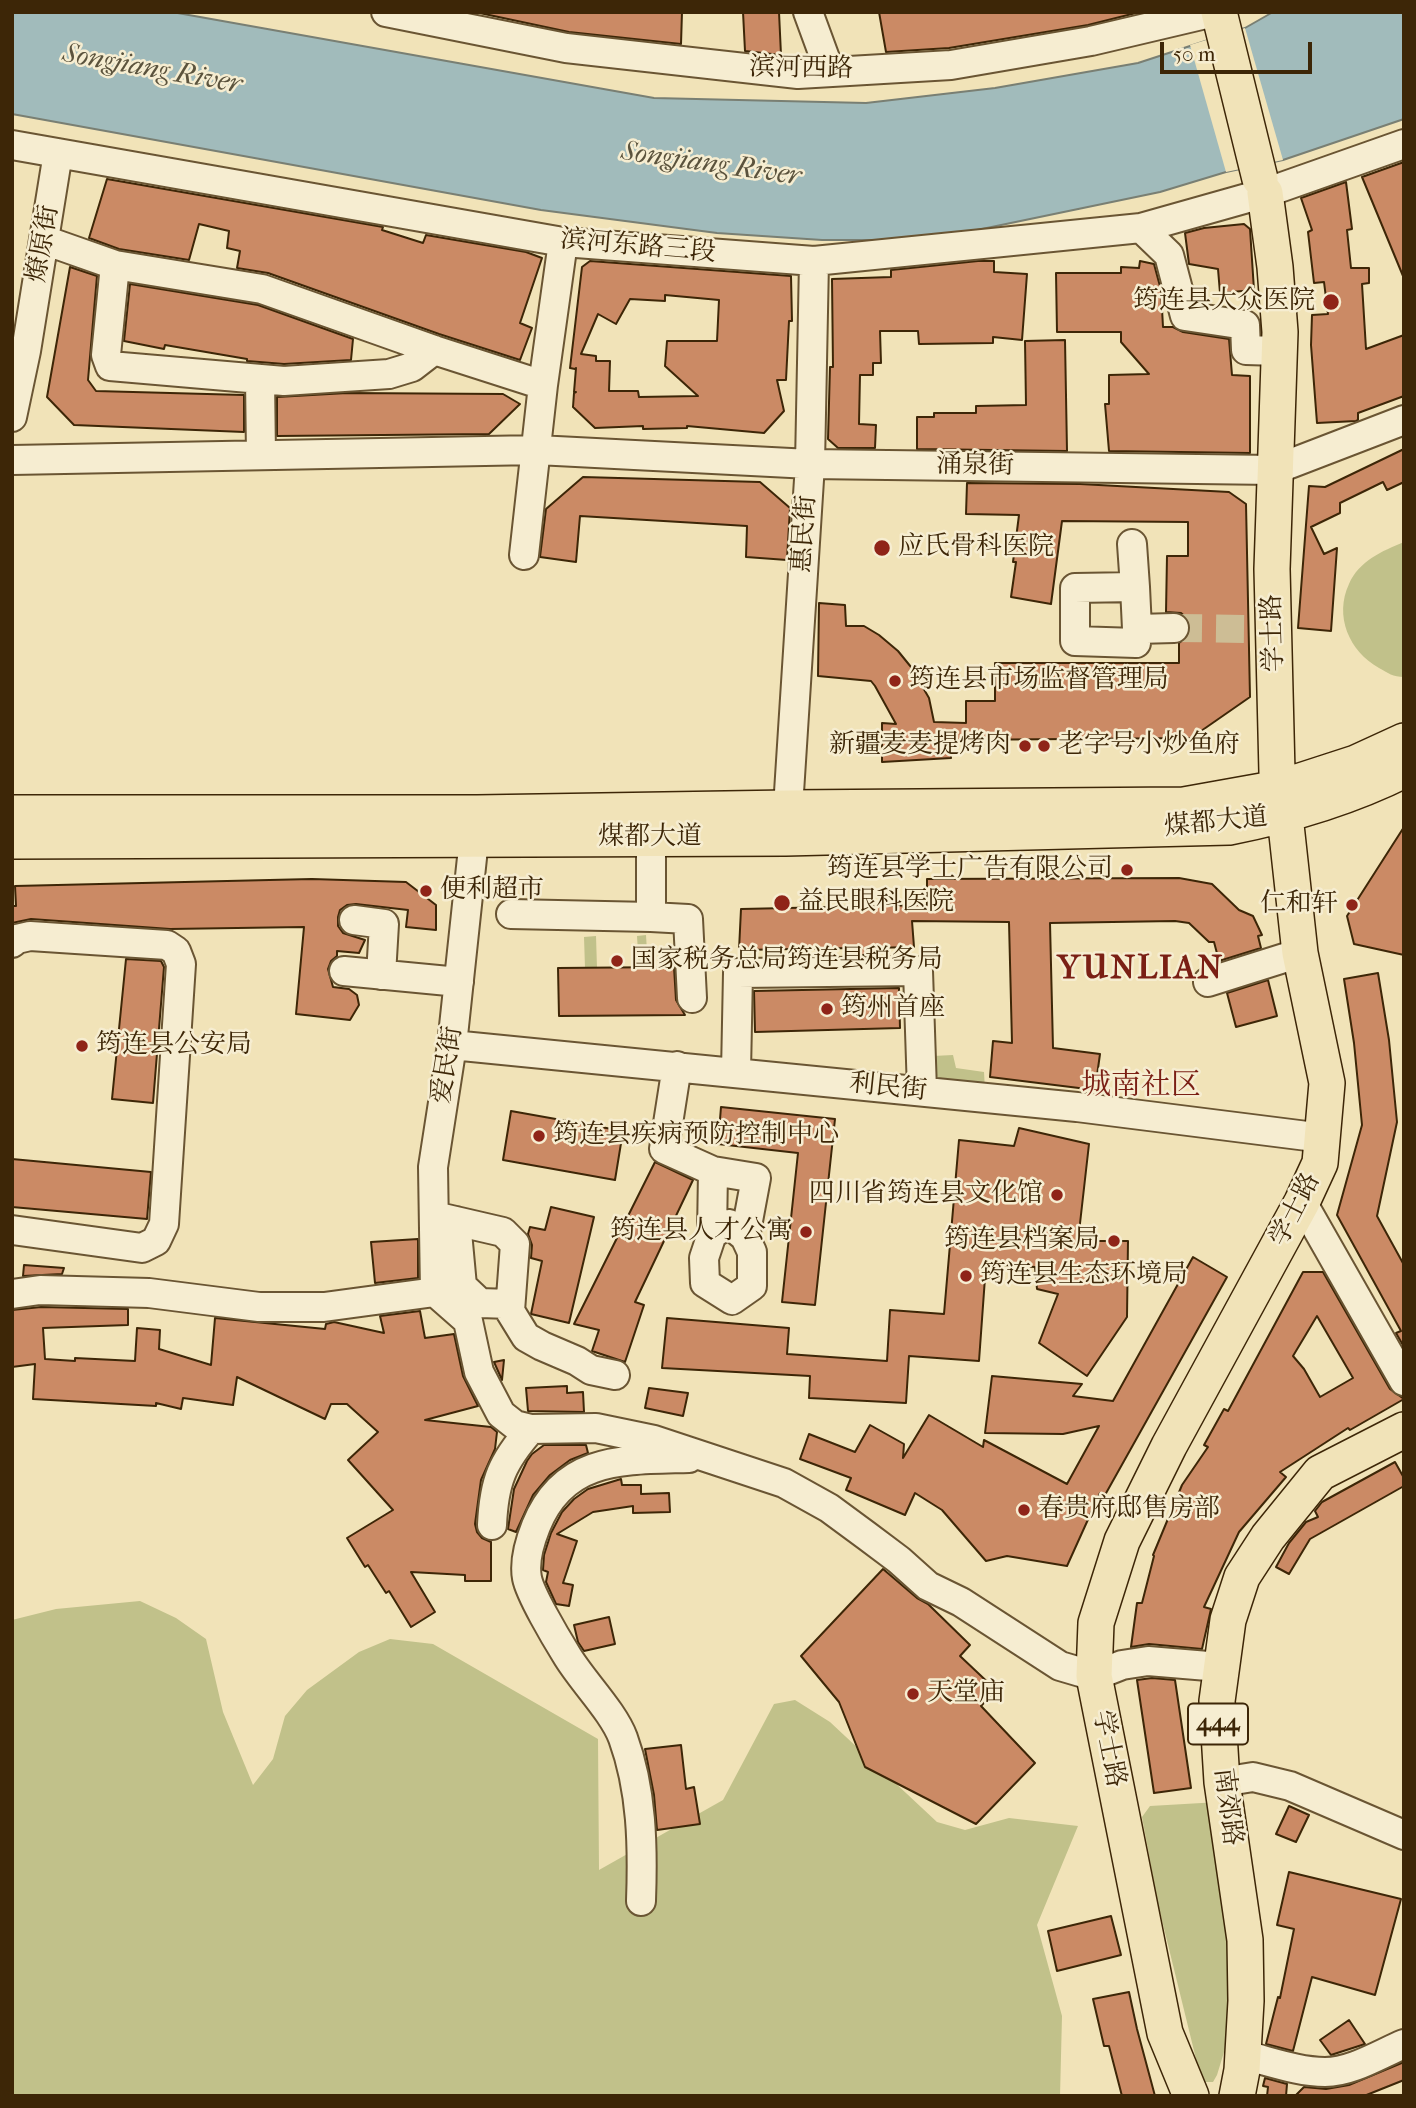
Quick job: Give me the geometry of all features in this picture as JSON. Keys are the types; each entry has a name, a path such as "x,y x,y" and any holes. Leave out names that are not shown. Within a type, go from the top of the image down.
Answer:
{"main road":[{"name":"学士路","path":"1191,2096 1165,2033 1094,1676 1096,1623 1122,1541 1169,1446 1302,1202 1320,1163 1327,1083 1300,953 1277,773 1264,630 1272,569 1279,351 1275,267 1262,186 1219,18"},
{"path":"1282,802 1404,741"},
{"path":"1282,802 1366,789 1404,770"},
{"name":"煤都大道","path":"12,841 476,826 788,807 1282,802"},
{"name":"煤都大道","path":"12,813 476,826 651,838 786,838 1229,827 1282,802"},
{"name":"南郊路","path":"1237,2096 1243,2055 1246,2001 1245,1940 1222,1782 1216,1701 1228,1619 1242,1577 1268,1537 1320,1473 1404,1430"}],"street":[{"name":"滨河西路","path":"386,12 566,48 798,74 951,65 1219,18"},
{"path":"808,12 830,72"},
{"name":"滨河东路三段","path":"12,145 564,242 814,261 1141,228 1262,186 1404,144"},
{"name":"燎原街","path":"12,417 26,351 58,153"},
{"path":"1141,228 1169,255 1185,316 1245,325 1246,350 1279,351"},
{"path":"44,240 115,265 262,289 434,350 544,385"},
{"path":"524,555 564,242"},
{"name":"惠民街","path":"788,807 810,464 814,261"},
{"path":"115,265 106,355 110,366 284,381 389,374 412,367 434,350"},
{"path":"260,379 261,455"},
{"name":"涌泉街","path":"12,460 537,450 810,464 1274,470 1404,420"},
{"path":"1132,544 1135,587 1137,629 1136,643 1075,641 1075,588 1135,587"},
{"path":"1137,629 1174,628"},
{"name":"爱民街","path":"435,1292 445,1218 433,1167 441,1105 453,1045 476,826"},
{"path":"651,838 651,917"},
{"path":"511,914 688,919 692,998"},
{"path":"354,920 384,924 381,975"},
{"path":"12,943 30,936 167,945 176,951 181,964 164,1224 156,1241 142,1248 12,1230"},
{"path":"1208,982 1300,953"},
{"path":"344,971 459,982"},
{"path":"736,1072 738,973 918,971 922,1091"},
{"name":"利民街","path":"453,1045 1077,1107 1323,1138"},
{"path":"677,1066 664,1149 713,1171 756,1178 745,1237"},
{"path":"712,1234 729,1224 745,1237 752,1252 752,1286 732,1300 705,1283 704,1258 712,1234 713,1171"},
{"path":"1302,1202 1404,1381"},
{"path":"510,1304 480,1303 462,1286 445,1218 503,1232 515,1244 510,1311 526,1337 591,1370 615,1375"},
{"path":"12,1294 40,1290 149,1293 258,1307 324,1307 435,1292 468,1321 479,1372 501,1414 515,1425 531,1429 596,1428 654,1440 785,1483 829,1508 899,1560 928,1586 961,1602 1055,1664 1094,1676 1122,1665 1147,1661 1220,1667"},
{"path":"492,1525 494,1496 499,1476 515,1448 531,1429"},
{"path":"641,1901 639,1802 622,1736 567,1657 544,1615 527,1578 529,1542 545,1505 569,1480 621,1460 709,1458"},
{"path":"1222,1782 1253,1777 1290,1786 1404,1835"},
{"path":"1243,2055 1286,2066 1326,2072 1353,2066 1404,2044"}],"green space":[{"path":"1404,542 1404,677 1385,672 1360,652 1347,632 1343,608 1349,584 1359,569 1380,553"},
{"path":"646,935 648,968 639,968 637,936"},
{"path":"596,936 597,968 585,968 584,937"},
{"path":"953,1055 956,1068 984,1072 985,1090 939,1085 933,1056"},
{"path":"140,1601 176,1618 206,1639 223,1712 253,1785 273,1759 285,1716 307,1690 359,1652 390,1639 433,1644 598,1739 599,1870 723,1800 774,1704 795,1700 830,1722 937,1822 965,1830 1009,1818 1078,1826 1037,1925 1062,2016 1060,2096 12,2096 12,1620 56,1609"},
{"path":"1219,1802 1235,2016 1217,2075 1213,2082 1205,2082 1198,2067 1158,1904 1142,1817 1150,1806"}],"water":[{"name":"Songjiang River","path":"12,12 172,12 654,98 866,103 995,88 1138,63 1245,28 1273,12 1404,12 1404,119 1283,160 1226,172 1160,192 929,240 822,240 717,233 541,210 12,114"}],"pier":[{"path":"1245,28 1283,160 1226,172 1190,45"}],"building":[{"path":"475,12 682,12 681,44 569,32"},
{"path":"743,12 779,12 781,55 745,51"},
{"path":"879,12 1140,12 1088,25 949,48 886,52"},
{"path":"1404,162 1404,276 1403,276 1362,177"},
{"path":"107,179 383,227 382,230 423,243 426,235 526,252 542,258 520,323 532,328 520,360 268,273 237,268 240,251 227,248 229,231 199,224 189,260 119,249 89,238"},
{"path":"1346,182 1352,229 1347,230 1351,268 1369,268 1369,283 1362,284 1366,349 1404,335 1404,396 1358,413 1356,421 1317,423 1311,345 1312,315 1328,314 1324,282 1314,283 1308,232 1312,230 1301,198"},
{"path":"1244,224 1250,229 1254,290 1220,293 1218,269 1189,264 1185,233"},
{"path":"590,261 791,276 792,321 789,321 786,380 777,380 784,411 764,433 687,426 595,428 573,407 576,368 570,368 582,267","holes":["665,295 719,300 717,341 667,341 665,366 698,396 639,397 638,391 609,391 610,361 596,361 596,356 581,354 598,314 616,324 630,299 665,301"]},
{"path":"994,261 994,272 1027,274 1022,340 993,337 993,343 919,344 918,331 880,331 881,363 873,363 873,375 860,375 859,424 876,425 875,448 838,448 828,439 830,367 833,367 832,279 891,277 891,270"},
{"path":"1140,261 1154,264 1161,290 1163,327 1229,339 1232,375 1250,376 1250,453 1109,451 1105,404 1109,404 1109,375 1149,374 1121,342 1121,332 1057,332 1056,273 1121,273 1121,267 1139,268"},
{"path":"70,267 97,276 88,380 96,391 244,395 244,432 74,425 47,397"},
{"path":"130,284 258,305 353,339 351,360 284,364 247,361 165,345 164,349 124,341"},
{"path":"1065,340 1067,451 917,449 917,417 934,417 934,413 976,413 976,406 1026,405 1025,341"},
{"path":"347,393 503,394 520,404 489,434 277,436 277,397"},
{"path":"1404,449 1404,482 1387,490 1383,482 1340,503 1340,513 1311,527 1324,554 1337,548 1331,631 1298,628 1309,486 1325,487"},
{"path":"583,477 760,482 790,508 787,560 746,557 747,526 580,516 576,562 540,557 546,509"},
{"path":"967,483 1080,484 1229,492 1246,504 1250,697 1191,738 949,740 951,758 882,762 882,723 896,724 875,686 871,681 818,676 819,603 845,605 846,626 864,626 898,651 929,698 934,722 966,723 966,701 995,701 995,663 1179,663 1179,643 1189,635 1191,627 1188,619 1181,613 1166,612 1167,556 1188,556 1188,522 1062,521 1051,604 1011,597 1019,515 966,514"},
{"path":"1404,827 1404,955 1354,944 1347,916"},
{"path":"1179,878 1212,884 1239,910 1253,916 1262,935 1258,936 1261,948 1219,961 1214,942 1209,942 1189,923 1050,923 1053,1048 1100,1054 1095,1090 990,1077 993,1041 1012,1043 1009,922 912,921 914,947 869,948 869,955 852,955 852,948 739,950 741,909 927,905 927,879"},
{"path":"312,879 406,882 436,905 436,930 406,927 408,910 356,904 347,905 340,910 338,926 343,933 365,940 359,953 337,951 337,956 328,969 333,987 349,989 357,995 359,1005 350,1020 296,1014 304,927 170,929 31,919 12,923 12,906 16,906 15,886"},
{"path":"126,959 161,961 164,967 153,1103 112,1099"},
{"name":"国家税务总局筠连县税务局","path":"674,967 676,1000 685,1015 559,1016 558,968"},
{"path":"1378,973 1389,1040 1397,1122 1377,1216 1404,1265 1404,1347 1396,1333 1401,1331 1337,1215 1362,1125 1344,979"},
{"path":"1268,980 1277,1016 1236,1027 1227,993"},
{"name":"筠州首座","path":"899,988 900,1028 755,1032 754,991"},
{"name":"筠连县人才公寓","path":"721,1107 835,1119 815,1305 782,1302 798,1153 718,1144"},
{"path":"511,1111 623,1131 615,1180 503,1160"},
{"path":"1019,1128 1089,1144 1078,1241 1128,1241 1127,1317 1087,1376 1039,1343 1058,1294 1037,1289 1035,1267 986,1264 979,1361 909,1356 906,1403 809,1398 810,1376 662,1368 667,1318 789,1328 787,1354 887,1361 890,1310 944,1314 959,1140 1014,1146"},
{"path":"12,1159 151,1172 147,1219 12,1207"},
{"path":"655,1162 693,1180 635,1302 644,1305 625,1362 592,1351 599,1330 574,1324"},
{"path":"551,1207 594,1217 569,1323 531,1314 542,1261 531,1258 532,1245 528,1234 530,1227 545,1230"},
{"path":"418,1239 418,1278 375,1283 371,1242"},
{"path":"1193,1257 1227,1277 1105,1495 1100,1493 1067,1566 1007,1556 986,1561 942,1510 915,1493 905,1515 846,1490 851,1478 800,1459 809,1434 855,1452 870,1425 904,1444 903,1458 929,1415 983,1447 984,1440 1067,1484 1099,1426 1063,1434 985,1433 992,1376 1082,1384 1073,1396 1113,1401"},
{"path":"24,1265 64,1268 62,1274 23,1276"},
{"path":"1303,1272 1323,1272 1390,1389 1404,1399 1350,1430 1348,1428 1280,1472 1286,1477 1239,1532 1204,1607 1211,1609 1202,1649 1149,1644 1131,1647 1137,1603 1142,1603 1153,1555 1182,1485 1208,1447 1204,1445 1224,1409 1228,1411","holes":["1317,1316 1353,1378 1320,1397 1293,1356"]},
{"path":"41,1307 128,1309 128,1325 43,1328 45,1359 135,1361 137,1328 160,1330 159,1349 211,1365 215,1318 325,1329 326,1324 334,1322 384,1333 380,1316 420,1311 425,1338 454,1334 463,1376 478,1406 425,1420 491,1427 497,1432 495,1449 481,1480 475,1524 482,1538 491,1542 491,1581 465,1581 465,1575 411,1572 435,1612 411,1627 389,1591 386,1593 368,1565 365,1567 347,1538 393,1510 348,1460 378,1432 347,1404 331,1404 325,1419 237,1377 233,1405 183,1398 181,1409 156,1403 156,1406 33,1399 35,1364 12,1367 12,1310"},
{"path":"504,1360 502,1380 494,1362"},
{"path":"567,1386 567,1393 583,1392 584,1412 528,1411 526,1388"},
{"path":"649,1388 688,1393 683,1416 645,1408"},
{"path":"544,1445 586,1445 588,1453 570,1460 550,1475 533,1495 516,1532 508,1529 514,1489 527,1461"},
{"path":"1395,1462 1404,1478 1404,1486 1310,1539 1289,1574 1276,1567 1289,1543 1306,1522 1318,1517 1315,1511 1322,1502"},
{"path":"621,1479 622,1485 641,1485 641,1494 669,1493 670,1512 633,1513 633,1506 593,1512 557,1534 577,1541 563,1583 573,1585 569,1606 556,1604 546,1582 548,1572 543,1570 544,1555 551,1533 562,1512 574,1499 588,1489"},
{"name":"天堂庙","path":"883,1569 928,1604 970,1645 960,1656 996,1690 981,1706 1035,1763 976,1824 865,1767 839,1702 801,1656"},
{"path":"609,1617 615,1644 584,1651 578,1642 574,1625"},
{"path":"1137,1680 1175,1680 1191,1788 1154,1793"},
{"path":"681,1745 686,1789 694,1787 700,1824 657,1830 654,1795 645,1749"},
{"path":"1289,1806 1309,1815 1296,1842 1276,1834"},
{"path":"1289,1872 1401,1899 1375,1995 1312,1977 1293,2051 1266,2044 1278,1997 1280,1998 1294,1929 1277,1925"},
{"path":"1111,1916 1121,1955 1057,1971 1048,1931"},
{"path":"1129,1992 1155,2096 1122,2096 1109,2046 1104,2046 1093,1999"},
{"path":"1349,2020 1365,2044 1331,2055 1320,2040"},
{"path":"1404,2062 1404,2080 1364,2096 1295,2096 1304,2087 1326,2089 1349,2085"},
{"path":"1265,2078 1287,2084 1286,2096 1267,2096 1268,2087 1263,2086"}],"tunnel":[{"path":"1174,628 1253,629"}],"place":[{"name":"筠连县大众医院","path":"1331,302"},
{"name":"应氏骨科医院","path":"882,548"},
{"name":"筠连县市场监督管理局","path":"895,681"},
{"name":"新疆麦麦提烤肉","path":"1025,746"},
{"name":"老字号小炒鱼府","path":"1044,746"},
{"name":"筠连县学士广告有限公司","path":"1127,870"},
{"name":"便利超市","path":"426,891"},
{"name":"益民眼科医院","path":"782,903"},
{"name":"仁和轩","path":"1352,905"},
{"name":"国家税务总局筠连县税务局","path":"617,961"},
{"name":"筠州首座","path":"827,1009"},
{"name":"筠连县公安局","path":"82,1046"},
{"name":"筠连县疾病预防控制中心","path":"539,1136"},
{"name":"四川省筠连县文化馆","path":"1057,1195"},
{"name":"筠连县人才公寓","path":"806,1232"},
{"name":"筠连县档案局","path":"1114,1241"},
{"name":"筠连县生态环境局","path":"966,1276"},
{"name":"春贵府邸售房部","path":"1024,1510"},
{"name":"天堂庙","path":"913,1694"}],"district":[{"name":"YUNLIAN","path":"1141,970"},
{"name":"城南社区","path":"1141,1087"}]}
